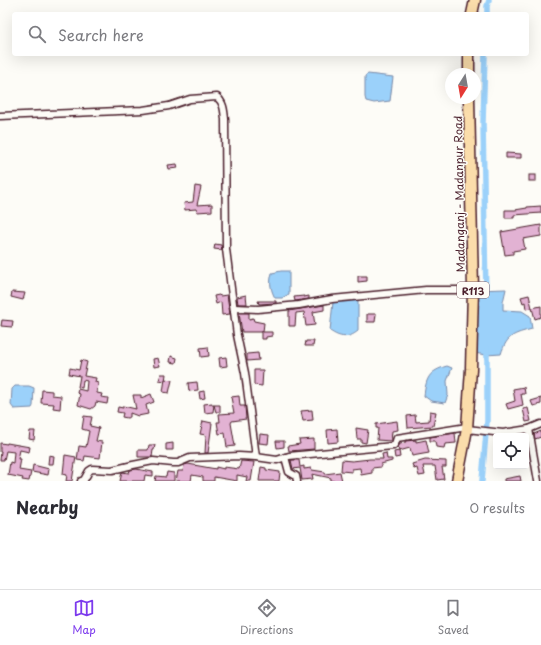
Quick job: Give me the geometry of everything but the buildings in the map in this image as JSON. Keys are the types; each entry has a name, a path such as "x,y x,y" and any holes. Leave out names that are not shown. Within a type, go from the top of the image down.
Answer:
{"main road":[{"path":"472,12 475,0"},
{"path":"469,56 469,68"},
{"name":"Madanganj - Madanpur Road","path":"457,481 468,429 471,369 473,290 469,104"}],"street":[{"path":"0,116 143,110 169,106 190,99 217,97 223,106 225,119 226,249 256,456"},
{"path":"234,308 258,309 299,305 332,299 426,290 473,290"},
{"path":"82,481 92,469 112,470 153,461 178,463 190,458 256,456 277,460 286,457 393,446 397,438 468,429 503,433 529,429 541,424"},
{"path":"529,429 538,481"},
{"path":"286,457 289,472 296,476 297,481"}],"water":[{"path":"368,74 393,77 390,101 374,103 366,101 365,76"},
{"path":"289,271 289,294 282,298 275,298 272,292 271,277 272,273"},
{"path":"506,289 503,310 522,311 530,316 532,329 512,336 506,343 501,354 486,355 474,353 475,290"},
{"path":"358,300 358,331 344,337 330,331 333,302"},
{"path":"447,366 452,368 447,381 448,395 445,403 431,401 424,396 427,380 436,370"},
{"path":"15,386 29,386 34,388 32,408 14,409 11,405 12,389"}],"waterway":[{"path":"487,12 489,0"},
{"path":"485,56 483,123 486,297"},
{"path":"482,481 487,421 487,348"}]}
